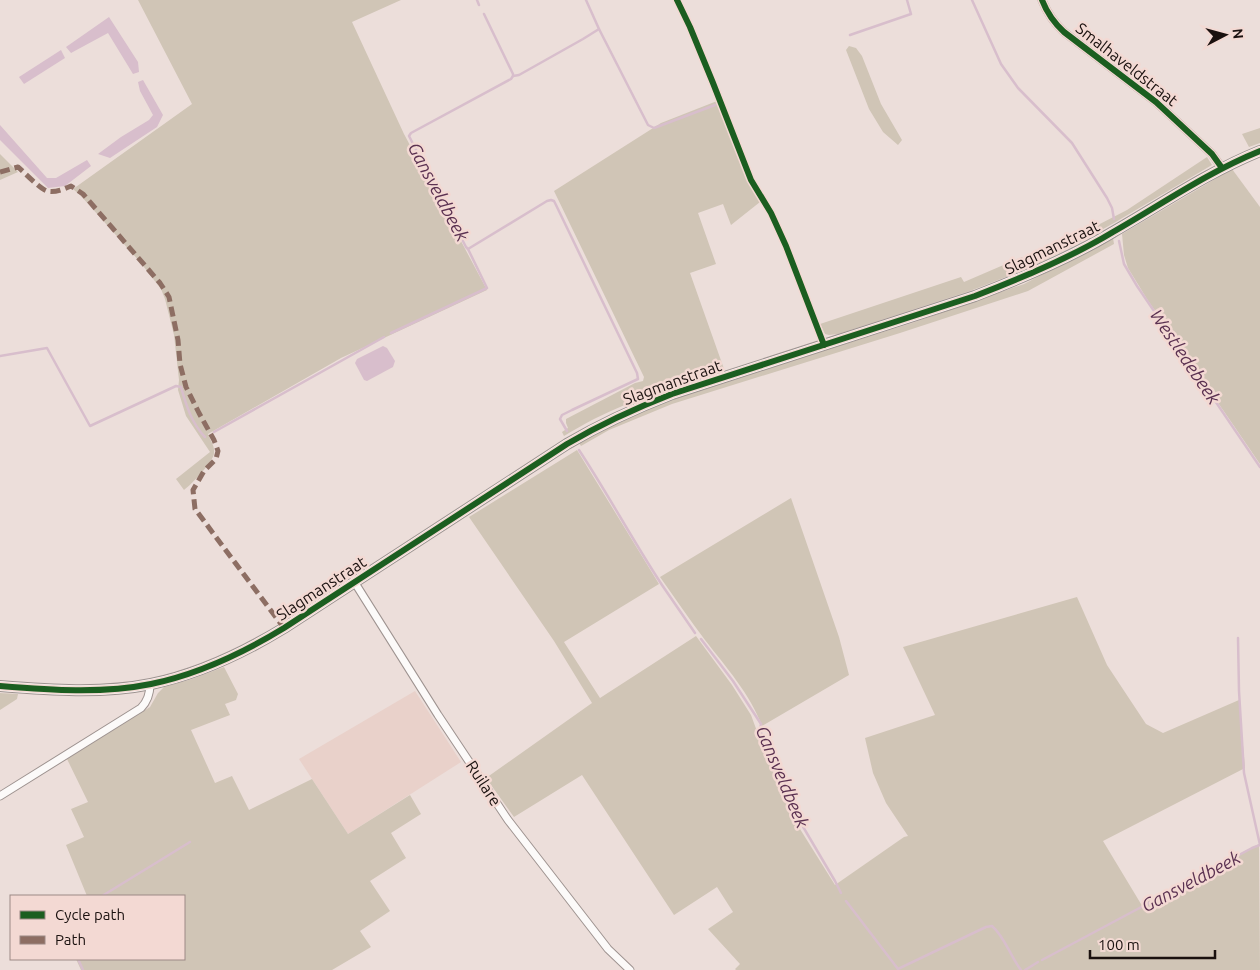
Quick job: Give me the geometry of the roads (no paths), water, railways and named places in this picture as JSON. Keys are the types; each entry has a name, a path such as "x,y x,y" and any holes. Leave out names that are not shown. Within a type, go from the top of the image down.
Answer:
{"main road":[{"name":"Slagmanstraat","path":"0,686 84,690 150,684 190,673 243,651 284,628 355,583 567,444 633,409 672,394 1002,286 1070,255 1222,168 1260,151"}],"street":[{"name":"Smalhaveldstraat","path":"1042,0 1046,11 1054,23 1156,102 1212,154 1222,168"},
{"name":"Ruilare","path":"355,583 438,715 508,820 608,949 630,970"},
{"path":"0,796 141,708 148,699 150,684"}],"waterway":[{"name":"Gansveldbeek","path":"477,0 479,5"},
{"path":"586,0 648,125 654,128 715,105"},
{"path":"850,35 911,14 907,0"},
{"name":"Westledebeek","path":"972,0 1001,64 1018,88 1072,143 1107,198 1112,208 1114,219"},
{"name":"Gansveldbeek","path":"484,14 513,76 511,79 411,133 409,136 468,249 547,201 554,201 637,373 638,379 562,415 560,419 567,431"},
{"path":"513,76 519,75 599,29"},
{"name":"Westledebeek","path":"1119,241 1124,264 1137,286 1260,467"},
{"path":"391,333 487,288 468,249"},
{"path":"214,432 384,337"},
{"path":"0,356 47,348 90,426 176,386 181,387 193,420 205,437"},
{"name":"Gansveldbeek","path":"579,450 651,568 695,633"},
{"path":"1238,638 1244,773 1260,845"},
{"name":"Gansveldbeek","path":"701,639 733,681 761,724 760,730 762,735 802,825 841,893"},
{"path":"104,895 190,842"},
{"name":"Gansveldbeek","path":"1042,960 1260,845"},
{"name":"Gansveldbeek","path":"846,901 898,969 986,927 992,926 997,930 1021,970"},
{"path":"78,960 83,970"},
{"name":"Gansveldbeek","path":"1025,970 1038,962"}]}
